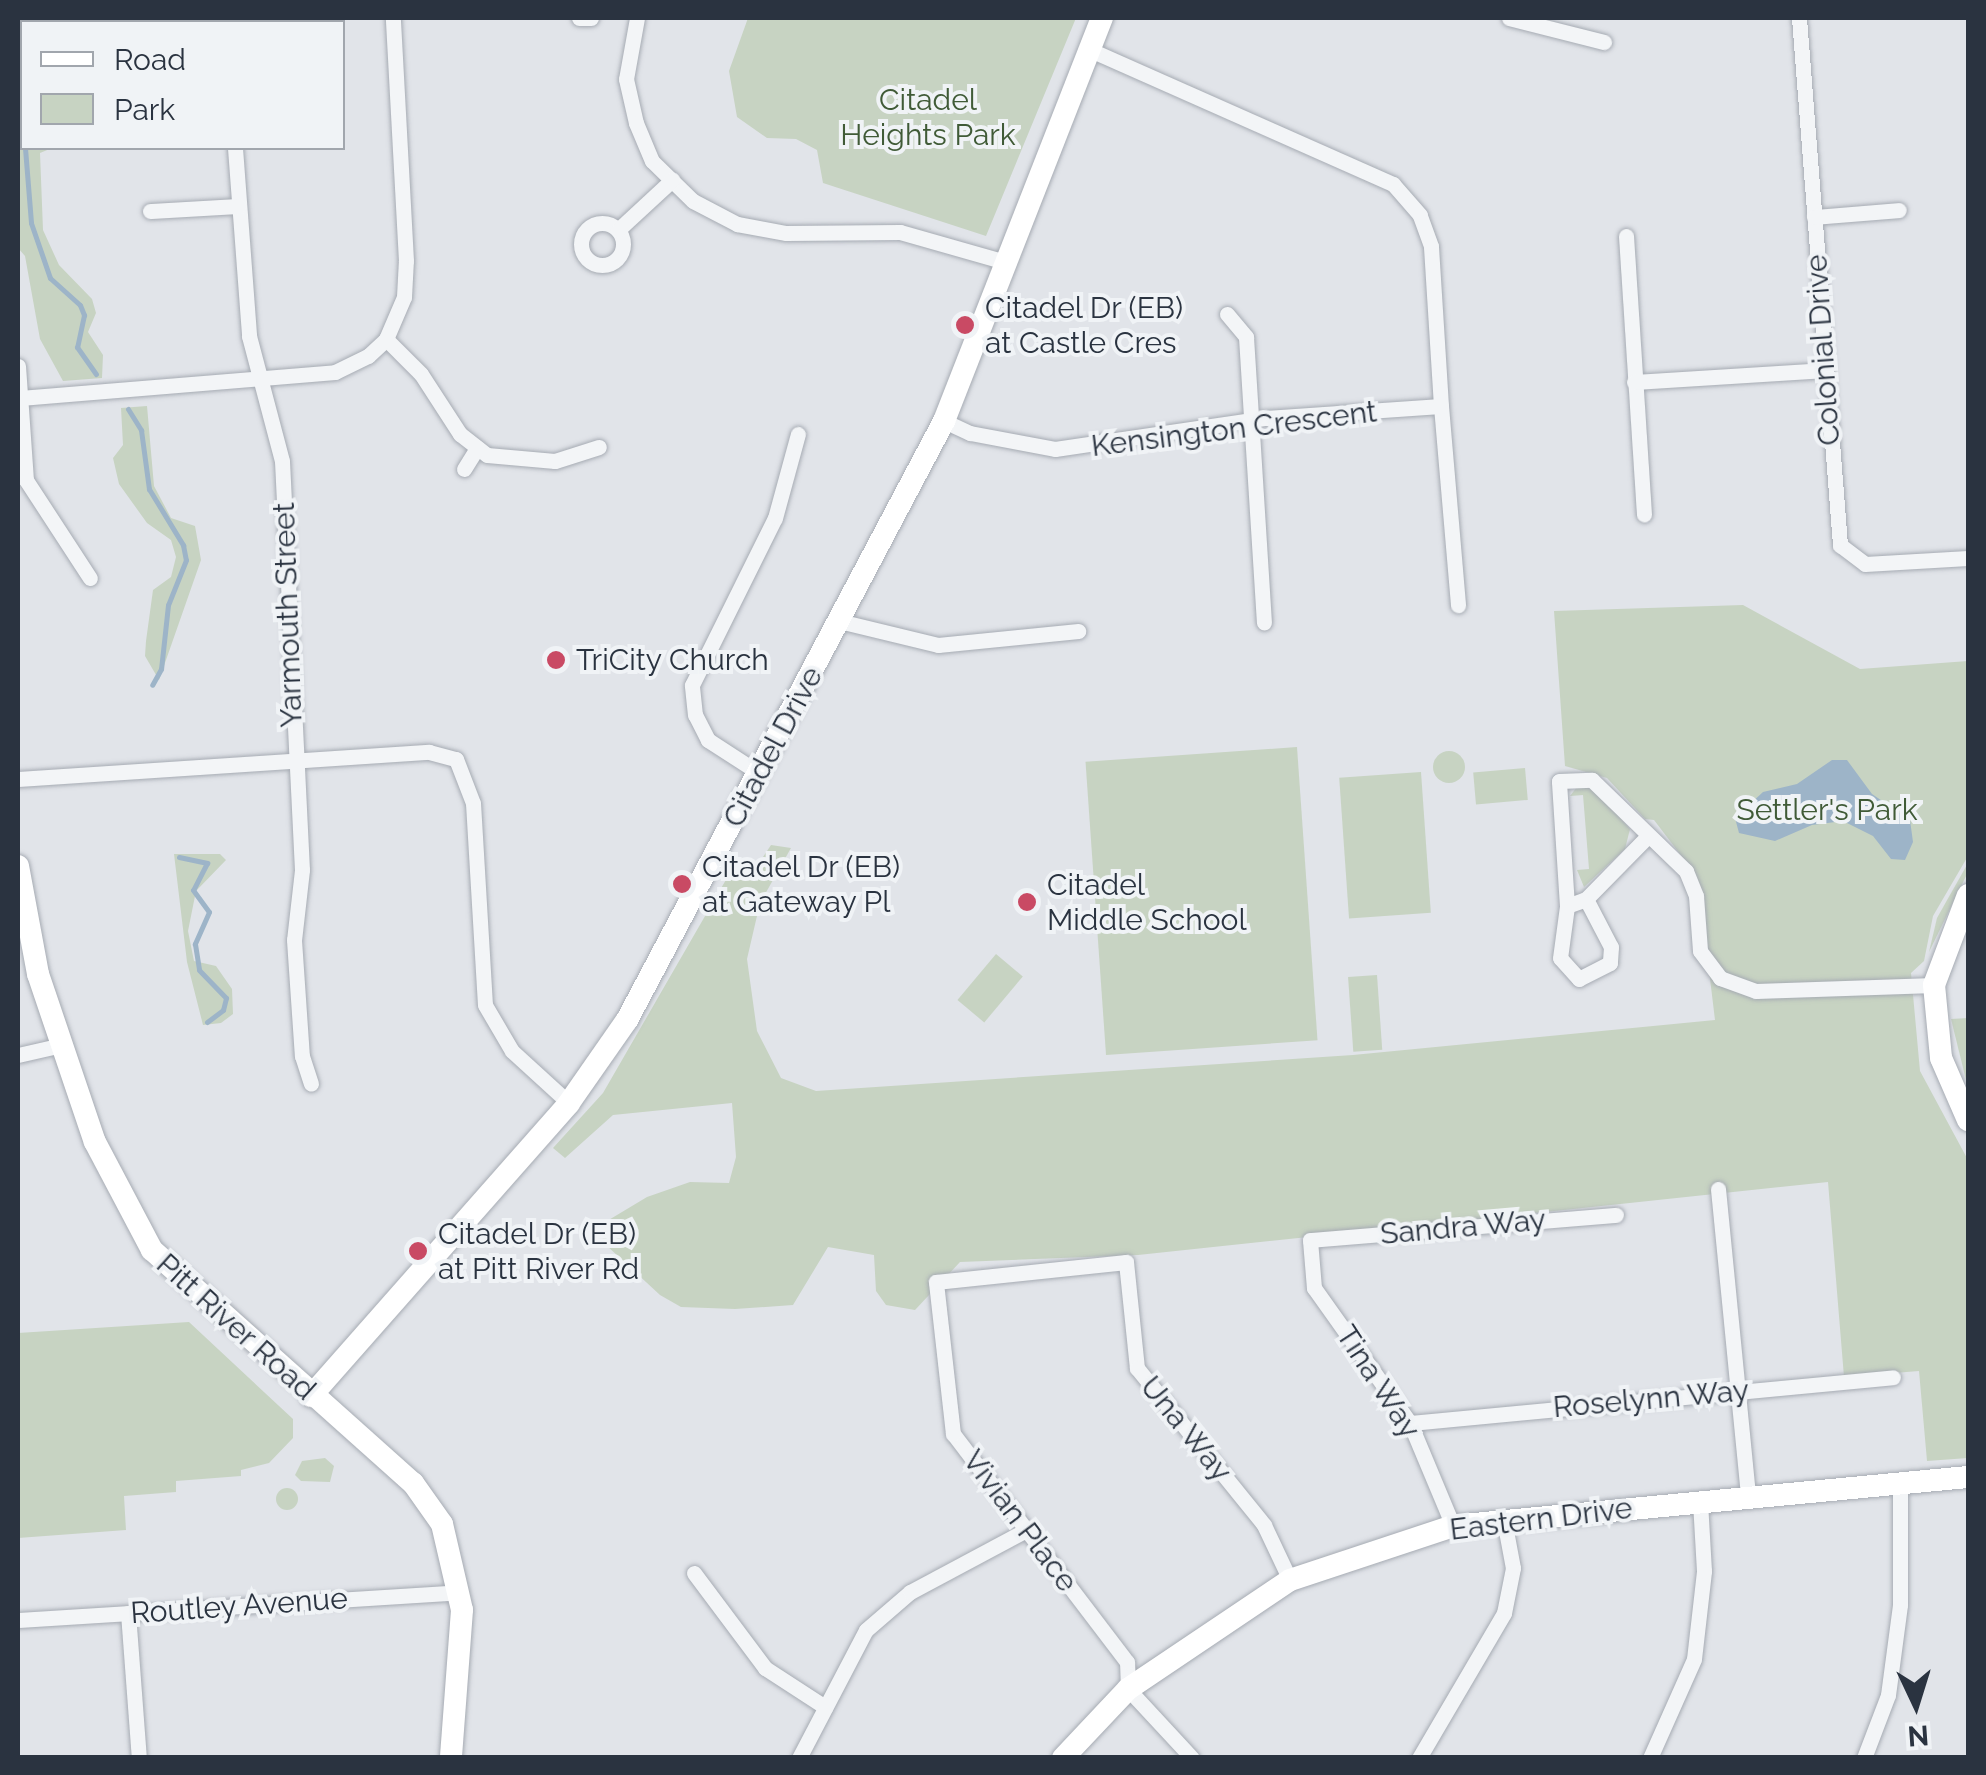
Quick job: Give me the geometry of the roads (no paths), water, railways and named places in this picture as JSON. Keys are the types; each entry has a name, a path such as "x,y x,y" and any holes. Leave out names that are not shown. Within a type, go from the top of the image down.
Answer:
{"street":[{"path":"20,398 335,372 368,356 386,338 404,297 406,261 393,18"},
{"path":"579,18 591,18"},
{"path":"635,18 626,79 636,123 652,161 693,201 737,224 786,233 900,232 1002,261"},
{"name":"Citadel Drive","path":"312,1396 569,1103 620,1033 944,421 1002,261 1102,18"},
{"path":"1509,18 1604,42"},
{"name":"Colonial Drive","path":"1799,18 1837,533 1845,554 1864,564 1968,558"},
{"path":"1088,50 1393,184 1420,216 1431,246 1458,605"},
{"name":"Yarmouth Street","path":"235,150 249,336 282,461 293,759 302,870 294,940 302,1056 311,1084"},
{"path":"618,230 672,180"},
{"path":"150,211 239,206"},
{"path":"1814,216 1899,210"},
{"path":"1626,236 1644,514"},
{"path":"1228,314 1246,337 1264,622"},
{"path":"386,338 477,448 524,462 598,447"},
{"path":"18,366 22,483 90,578"},
{"path":"1634,382 1823,370"},
{"name":"Kensington Crescent","path":"944,421 970,433 1056,449 1251,421 1441,406"},
{"path":"758,773 708,740 695,715 692,685 775,518 798,434"},
{"path":"464,469 477,448"},
{"path":"839,621 938,645 1078,631"},
{"path":"18,779 429,752 456,759 472,803 485,1005 512,1050 569,1103"},
{"path":"1586,899 1611,947 1610,963 1579,979 1560,958 1567,906 1559,781 1603,784 1693,882 1700,951 1720,978 1756,991 1934,985"},
{"path":"1567,906 1586,899 1648,836"},
{"name":"Pitt River Road","path":"18,866 32,950 62,1045 96,1142 152,1250 430,1503 452,1549 460,1592 463,1659 451,1758"},
{"path":"1968,895 1934,985 1941,1058 1968,1120"},
{"path":"18,1055 62,1045"},
{"path":"1718,1189 1748,1496"},
{"name":"Sandra Way","path":"1310,1240 1616,1215"},
{"name":"Tina Way","path":"1310,1240 1314,1288 1410,1423 1453,1526"},
{"name":"Una Way","path":"936,1282 1126,1262 1137,1368 1264,1525 1290,1580"},
{"name":"Vivian Place","path":"936,1282 953,1434 1128,1662 1128,1689"},
{"name":"Roselynn Way","path":"1410,1423 1893,1377"},
{"name":"Eastern Drive","path":"1063,1758 1128,1689 1290,1580 1453,1526 1968,1477"},
{"path":"1864,1758 1888,1694 1900,1604 1900,1482"},
{"path":"1650,1758 1694,1659 1704,1570 1700,1501"},
{"path":"1420,1758 1504,1613 1513,1568 1504,1520"},
{"path":"799,1758 866,1630 910,1592 1028,1530"},
{"path":"694,1573 764,1668 825,1707"},
{"name":"Routley Avenue","path":"18,1620 460,1592"},
{"path":"128,1612 139,1758"},
{"path":"1128,1689 1192,1758"}],"water":[{"path":"1832,760 1847,760 1872,794 1910,820 1913,842 1905,860 1891,859 1873,836 1843,821 1812,825 1775,841 1739,833 1735,818 1763,792 1797,784"}],"waterway":[{"path":"25,150 31,223 50,278 80,305 84,315 77,347 96,374"},
{"path":"128,409 141,430 149,489 183,545 186,560 168,605 161,669 152,685"},
{"path":"179,857 207,863 193,890 209,912 195,944 199,970 226,998 223,1010 207,1022"}],"place":[{"name":"Citadel Dr (EB) at Castle Cres","path":"965,325"},
{"name":"TriCity Church","path":"556,660"},
{"name":"Citadel Dr (EB) at Gateway Pl","path":"682,884"},
{"name":"Citadel Middle School","path":"1027,902"},
{"name":"Citadel Dr (EB) at Pitt River Rd","path":"418,1251"}],"park label":[{"name":"Citadel Heights Park","path":"928,117"},
{"name":"Settler's Park","path":"1827,810"}]}
